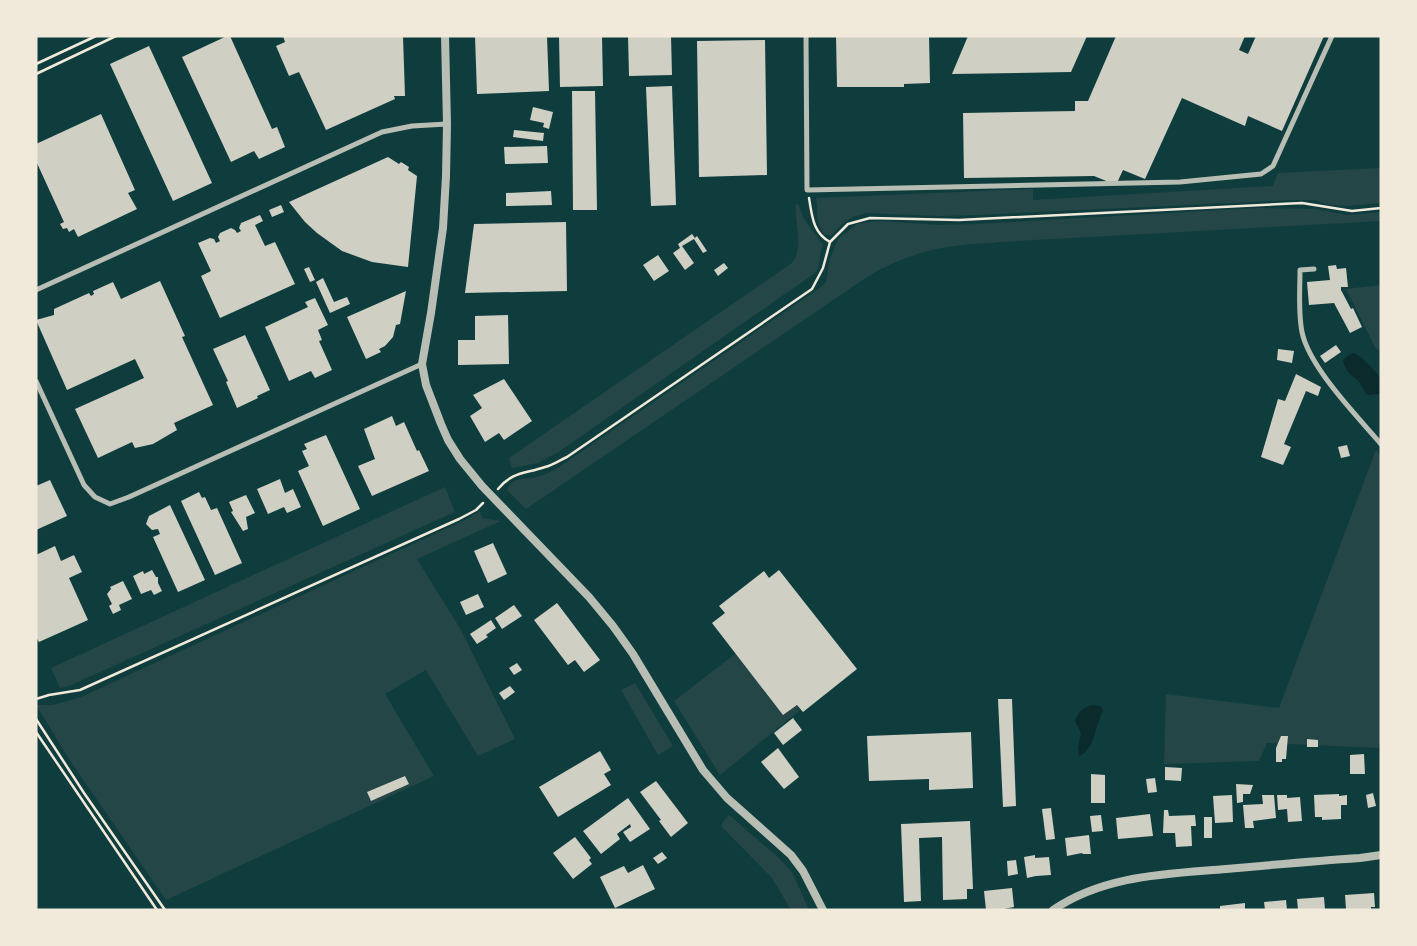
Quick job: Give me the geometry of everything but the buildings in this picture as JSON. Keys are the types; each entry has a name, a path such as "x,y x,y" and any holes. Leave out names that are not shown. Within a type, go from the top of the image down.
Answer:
{"street":[{"path":"445,36 447,124 442,228 422,364 426,385 448,440 460,459 492,496 589,597 613,626 633,654 703,770 727,798 791,856 804,871 823,910"},
{"path":"806,36 807,190 1180,182 1261,174 1273,166 1332,36"},
{"path":"36,290 382,132 412,126 447,124"},
{"path":"1314,269 1300,270 1302,332 1309,353 1322,373 1381,444"},
{"path":"36,381 84,485 95,497 110,504 129,498 422,364"},
{"path":"1053,910 1068,900 1090,890 1148,875 1381,855"}],"path":[{"path":"36,64 96,36"},
{"path":"36,74 116,36"},
{"path":"807,190 814,224 818,233 830,242"},
{"path":"36,699 80,690 128,670 459,519 476,510 492,496 504,481 514,475 545,467 568,457 812,289 823,268 830,242 848,224 870,218 959,220 1302,203 1352,211 1381,208"},
{"path":"36,719 84,793 165,910"},
{"path":"36,732 158,910"}],"shaded area":[{"path":"1381,168 1381,203 1347,206 1330,205 1315,200 1291,200 976,215 939,216 866,213 853,217 842,224 831,236 824,234 817,216 816,198 1033,189 1033,200 1273,186 1278,173"},
{"path":"796,204 798,204 804,219 823,245 815,273 560,451 538,463 512,468 509,458 792,263 798,249"},
{"path":"1258,208 1314,209 1347,215 1381,212 1381,221 1000,242 942,248 912,256 867,277 526,509 507,490 512,482 540,476 559,467 821,287 826,282 829,261 838,239 857,224 883,221 938,225 977,224"},
{"path":"1381,285 1381,350 1376,349 1346,289"},
{"path":"1354,353 1369,365 1380,378 1380,394 1368,395 1347,370 1343,360"},
{"path":"1376,450 1381,456 1381,740 1378,748 1267,743 1259,761 1164,764 1166,694 1279,708"},
{"path":"445,487 455,512 69,686 60,688 51,668"},
{"path":"480,511 482,518 501,521 417,559 461,630 515,739 478,756 426,670 385,694 434,776 166,900 71,762 36,705 53,705 81,697 467,519"},
{"path":"748,644 800,710 720,775 674,701"},
{"path":"635,683 673,746 658,755 621,690"},
{"path":"1093,705 1101,706 1103,711 1092,743 1079,756 1078,748 1081,733 1075,721 1081,710"},
{"path":"729,815 780,859 792,872 809,910 791,910 772,878 722,827 722,823"}]}
